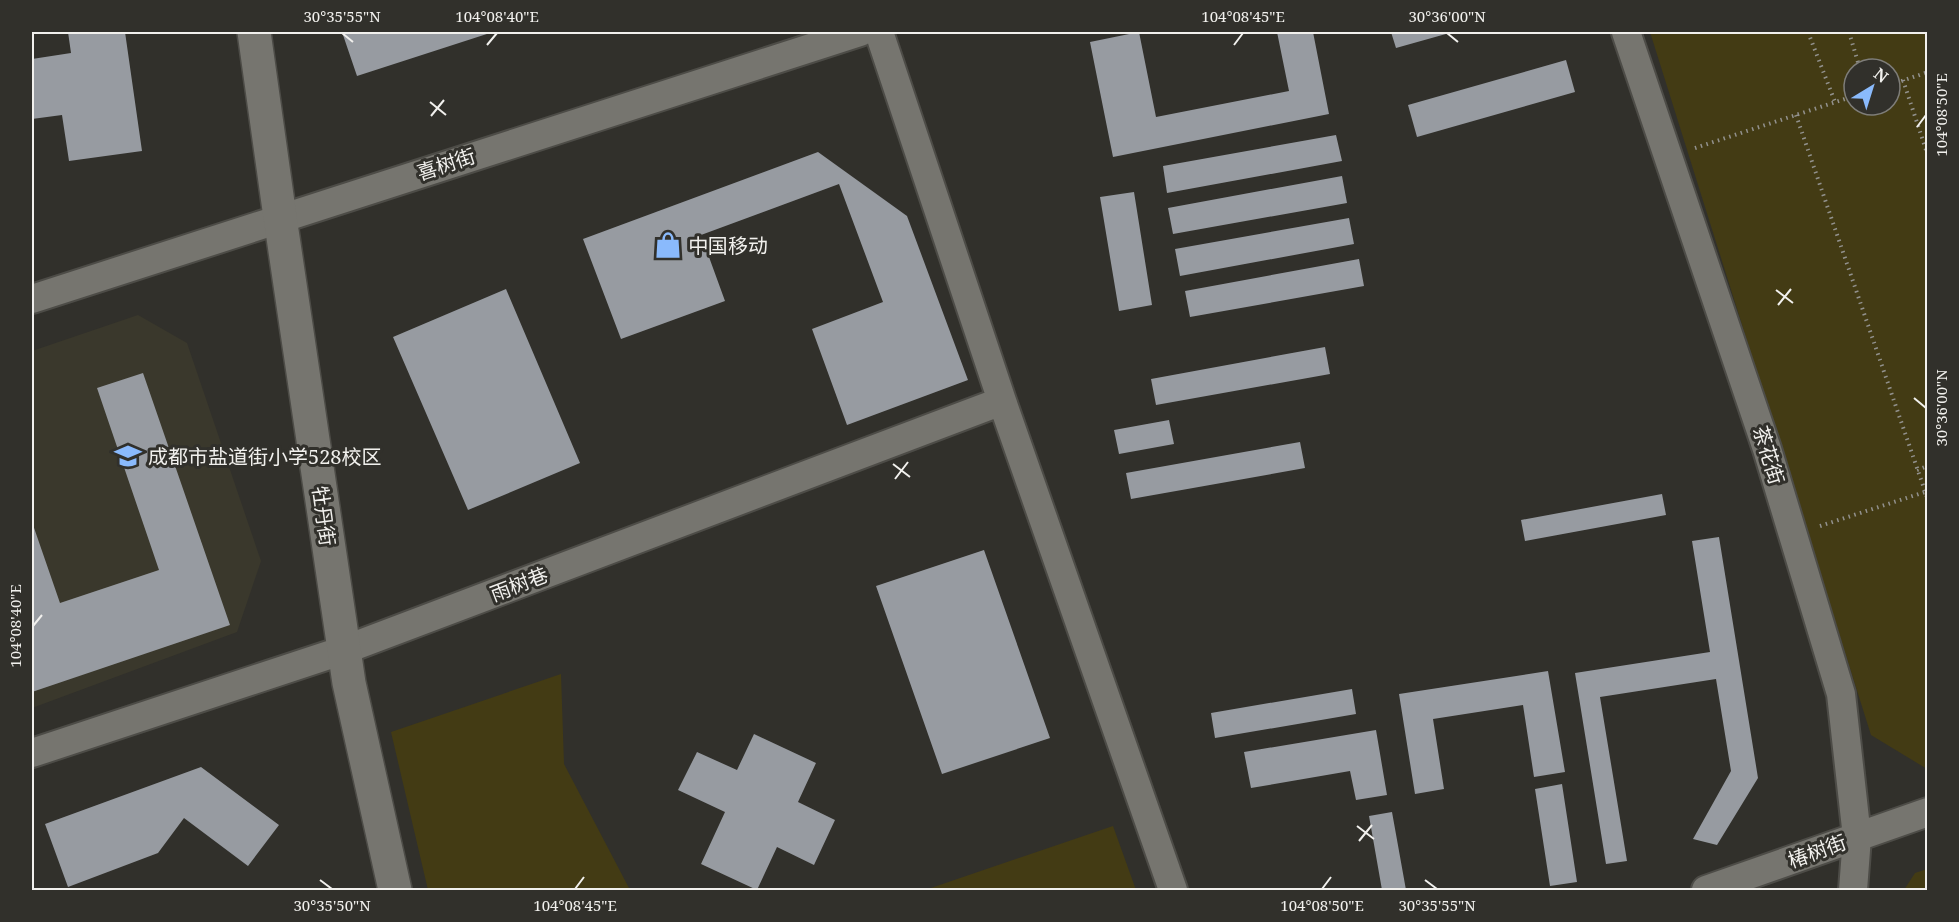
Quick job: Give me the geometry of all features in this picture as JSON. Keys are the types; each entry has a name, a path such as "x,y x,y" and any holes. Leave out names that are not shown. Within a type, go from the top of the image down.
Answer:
{"street":[{"name":"牡丹街","path":"254,32 349,684 395,891"},
{"name":"喜树街","path":"32,298 860,32"},
{"path":"879,32 1002,401 1173,891"},
{"name":"茶花街","path":"1626,32 1767,449 1841,694 1857,837 1853,891"},
{"name":"雨树巷","path":"32,753 344,650 1002,401"},
{"name":"椿树街","path":"1706,891 1928,812"}],"path":[{"path":"1808,32 1835,102"},
{"path":"1849,32 1856,57"},
{"path":"1928,72 1903,80 1928,156"},
{"path":"1687,151 1842,100"},
{"path":"1796,116 1928,500"},
{"path":"1917,470 1928,466"},
{"path":"1818,526 1925,492"}],"shaded area":[{"path":"1650,32 1927,32 1927,769 1871,735"},
{"name":"成都市盐道街小学528校区","path":"138,315 187,343 261,561 237,632 32,708 32,351"},
{"path":"561,674 564,764 630,890 428,890 391,732"},
{"path":"1113,826 1136,890 925,890"},
{"path":"1927,869 1927,890 1904,890 1915,873"}],"building":[{"path":"68,32 125,32 142,151 69,161 62,115 32,119 32,59 71,53"},
{"path":"342,32 493,32 357,76"},
{"path":"1139,32 1156,117 1289,91 1277,32 1313,32 1329,114 1113,157 1090,42"},
{"path":"1391,32 1453,32 1396,48"},
{"path":"1566,60 1575,92 1417,137 1408,105"},
{"path":"1336,135 1342,161 1167,193 1163,166"},
{"path":"818,152 907,216 968,380 847,425 812,329 883,302 839,184 701,235 725,301 621,339 583,239"},
{"path":"1342,176 1347,203 1173,234 1168,208"},
{"path":"1134,192 1152,305 1119,311 1100,197"},
{"path":"1349,218 1354,244 1180,276 1175,249"},
{"path":"1359,259 1364,286 1190,317 1185,291"},
{"path":"506,289 580,463 468,510 393,337"},
{"path":"1325,347 1330,374 1156,405 1151,379"},
{"path":"143,373 230,625 32,692 32,522 60,603 159,570 97,388"},
{"path":"1169,420 1174,444 1119,454 1114,430"},
{"path":"1300,442 1305,468 1131,499 1126,473"},
{"path":"1662,494 1666,515 1525,541 1521,520"},
{"path":"1719,537 1758,778 1717,845 1693,839 1731,771 1716,679 1600,697 1627,861 1606,864 1575,673 1710,652 1692,541"},
{"path":"984,550 1050,738 942,774 876,586"},
{"path":"1548,671 1565,772 1534,777 1523,705 1433,719 1444,789 1415,794 1399,694"},
{"path":"1352,689 1356,714 1215,738 1211,713"},
{"path":"1376,730 1387,795 1356,800 1350,771 1251,788 1244,752"},
{"path":"754,734 816,763 798,802 835,820 814,865 777,847 757,890 701,864 725,812 678,790 697,752 737,770"},
{"path":"201,767 279,825 248,866 184,818 158,853 68,887 45,824"},
{"path":"1562,784 1577,882 1550,886 1535,789"},
{"path":"1392,812 1406,890 1382,890 1369,816"}],"place":[{"name":"中国移动","path":"668,245"},
{"name":"成都市盐道街小学528校区","path":"128,456"}]}
